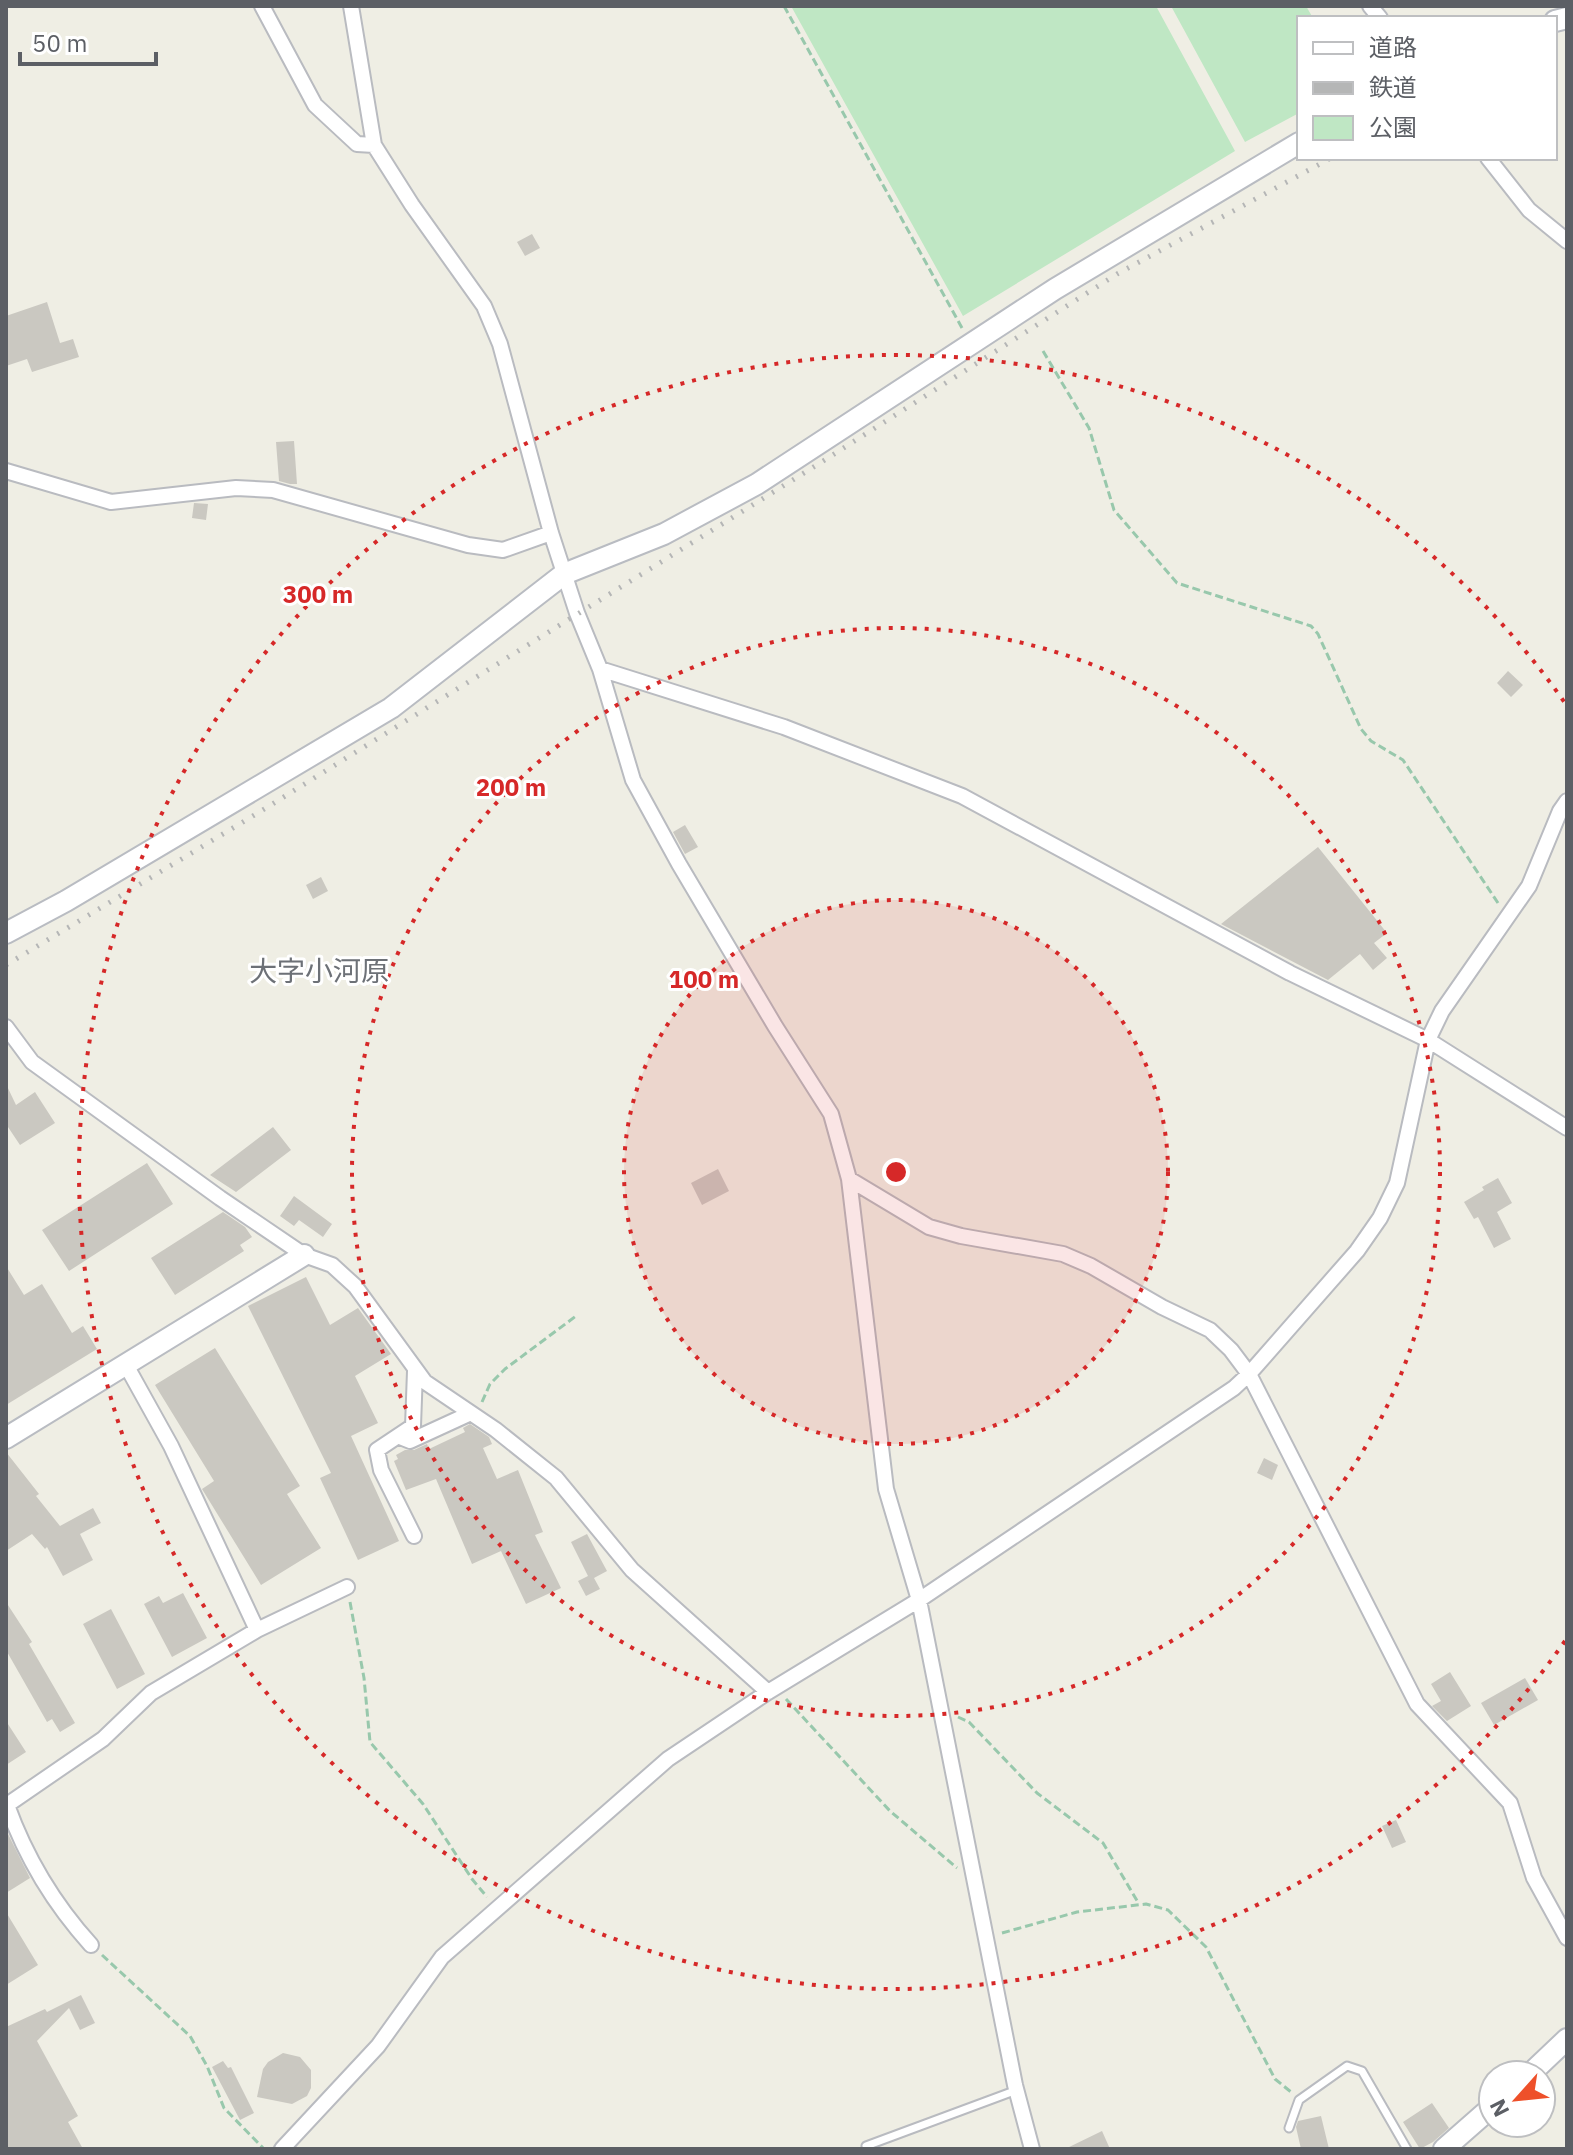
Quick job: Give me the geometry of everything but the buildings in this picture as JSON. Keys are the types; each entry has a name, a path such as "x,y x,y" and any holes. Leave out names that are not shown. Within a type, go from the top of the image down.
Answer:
{"street":[{"path":"262,6 315,105 357,144 374,145"},
{"path":"351,6 374,145 412,205 484,306 500,344 551,533 600,669 633,780 679,864 831,1114 849,1179 886,1489 919,1600 1017,2090 1032,2149"},
{"path":"6,933 66,901 391,708 564,574 664,534 757,484 1055,289 1297,144"},
{"path":"1490,160 1529,210 1567,241"},
{"path":"6,471 111,502 236,488 273,490 468,545 503,550 551,533"},
{"path":"600,669 784,727 962,796 1290,973 1428,1040 1567,1128"},
{"path":"282,2149 378,2046 442,1957 668,1759 770,1691 919,1600 1234,1388 1249,1374 1357,1251 1380,1218 1397,1183 1428,1040 1442,1011 1529,886 1567,801"},
{"path":"6,1027 32,1062 304,1255 332,1265 355,1286 425,1382 556,1478 632,1570 770,1691"},
{"path":"849,1179 929,1227 961,1236 1063,1254 1091,1266 1162,1307 1210,1330 1231,1350 1249,1374 1417,1704 1510,1803 1534,1878 1567,1938"},
{"path":"6,1438 304,1255"},
{"path":"126,1365 171,1446 257,1630"},
{"path":"414,1536 381,1470 377,1450 413,1426 415,1371"},
{"path":"400,1437 410,1441 473,1415"},
{"path":"91,1945 66,1918 43,1883 20,1842 7,1805 103,1739 151,1693 257,1630 347,1587"},
{"path":"1546,2059 1567,2039"},
{"path":"1444,2149 1477,2120"}],"lane":[{"path":"1289,2128 1299,2100 1347,2066 1362,2071 1407,2149"},
{"path":"867,2149 866,2146 1017,2090"}],"path":[{"path":"784,6 970,344"},
{"path":"1043,351 1089,428 1114,510 1177,583 1311,626 1318,634 1361,729 1371,741 1403,760 1508,917"},
{"path":"473,1415 490,1384 498,1376 576,1316"},
{"path":"347,1587 364,1678 370,1742 423,1804 472,1879 497,1909"},
{"path":"770,1691 790,1701 890,1811 949,1864 974,1877"},
{"path":"940,1708 969,1722 1037,1793 1103,1843 1139,1904"},
{"path":"986,1938 1077,1912 1139,1904 1168,1910 1206,1947 1275,2079 1299,2100"},
{"path":"91,1945 190,2036 207,2066 224,2108 264,2149"}],"green space":[{"path":"791,6 1156,6 1235,151 963,316"},
{"path":"1171,6 1306,6 1312,16 1297,16 1297,114 1245,142"}],"railway":[{"path":"1557,52 1567,48"},
{"path":"6,965 266,808 1117,274 1327,160"}],"district":[{"name":"大字小河原","path":"319,970"}]}
